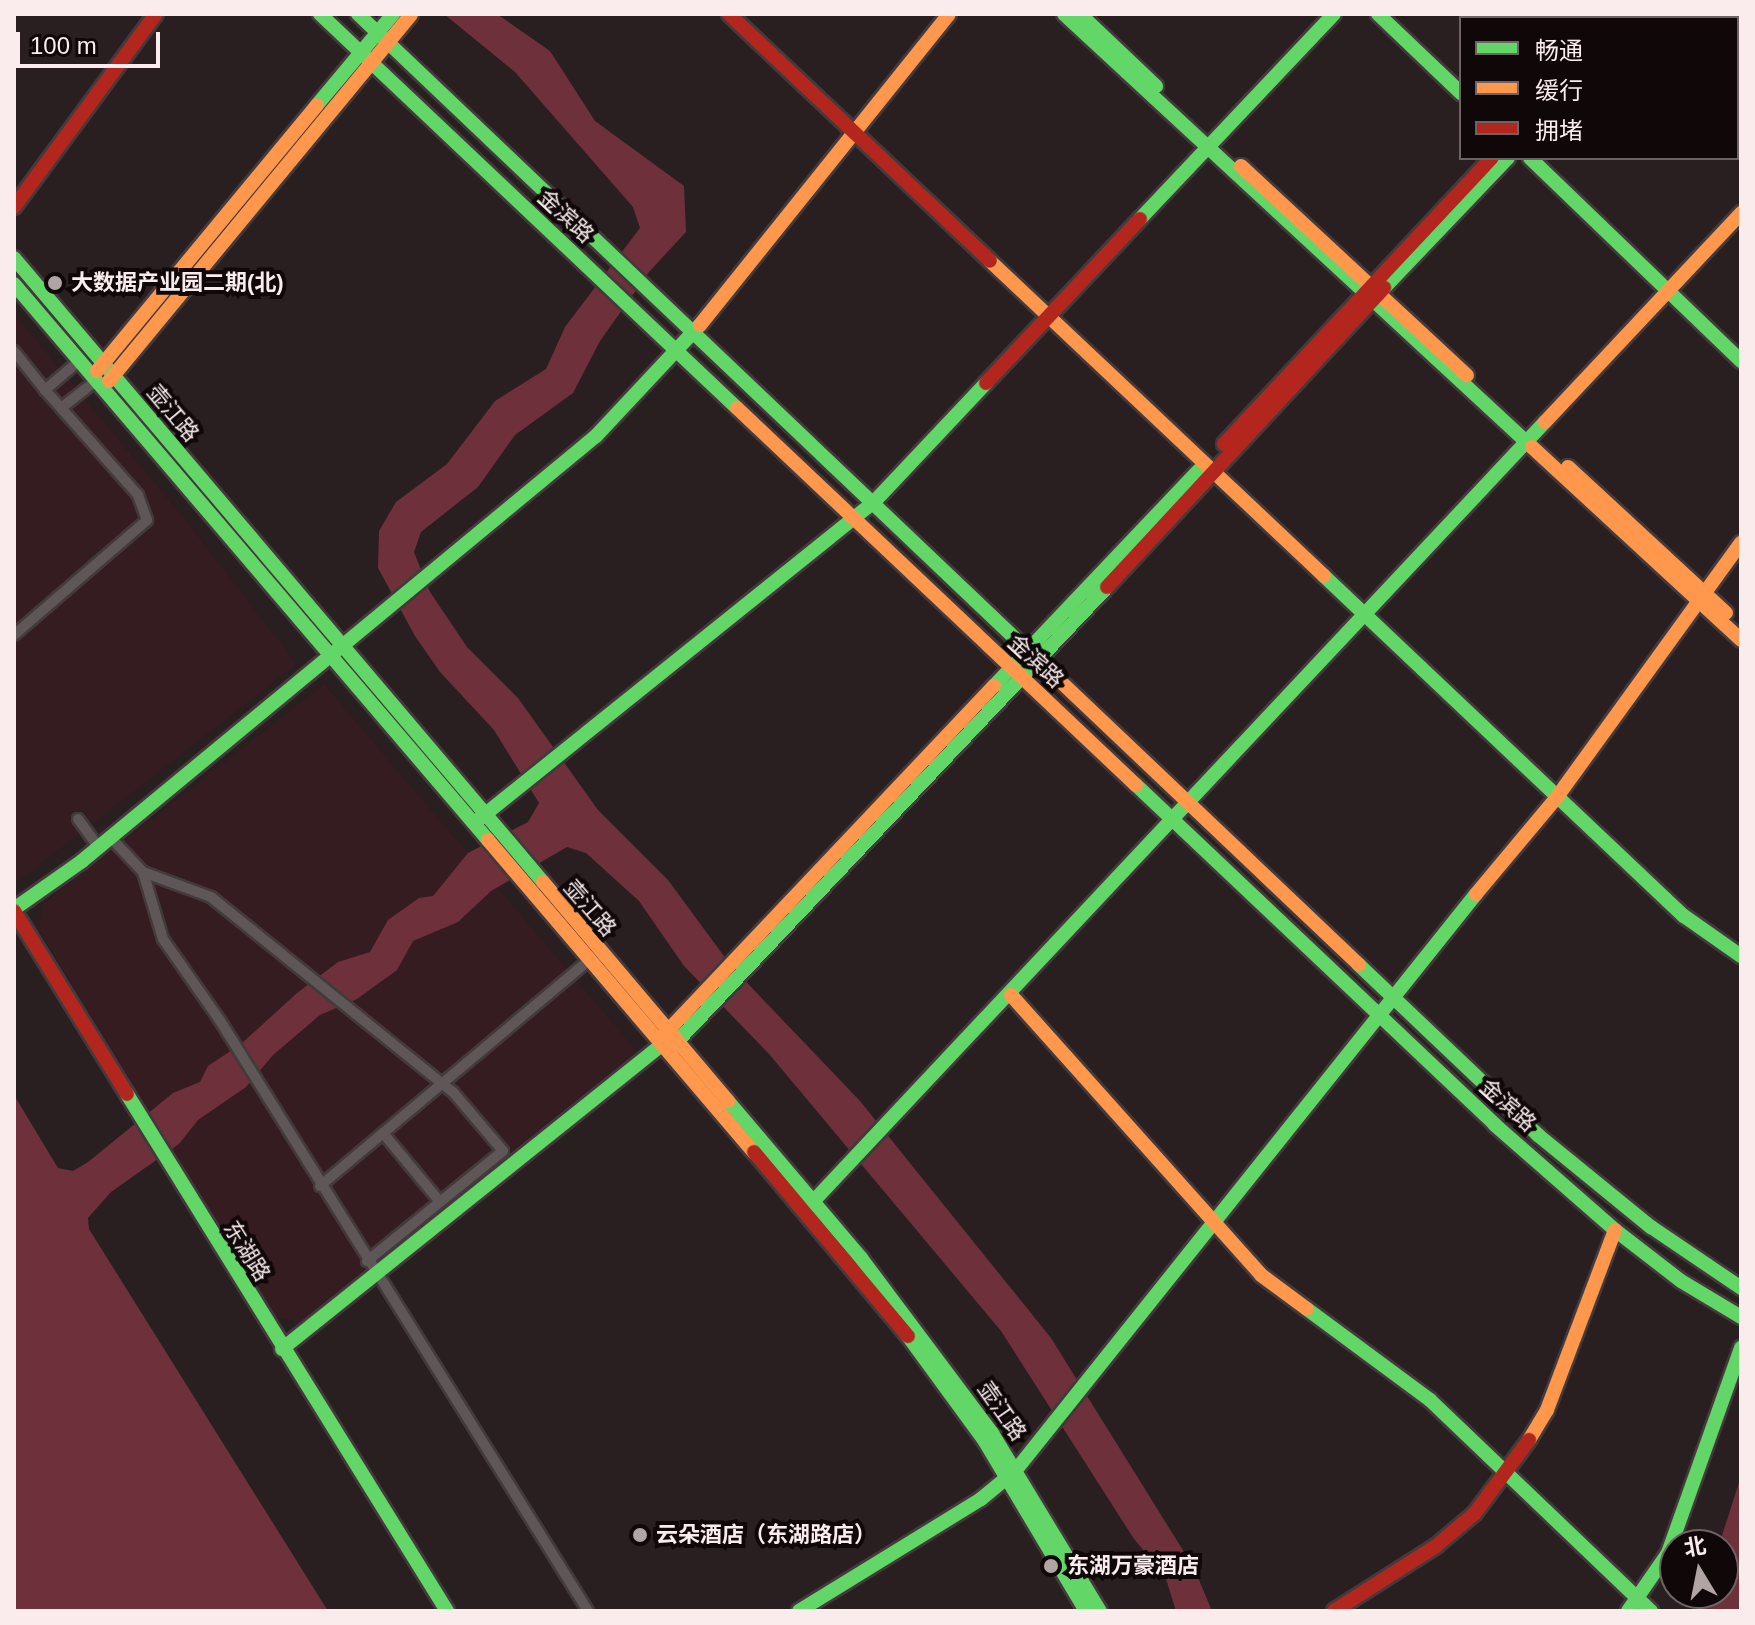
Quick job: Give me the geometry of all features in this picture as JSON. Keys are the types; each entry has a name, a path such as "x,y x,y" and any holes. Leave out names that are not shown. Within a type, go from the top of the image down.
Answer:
{"street":[{"path":"14,207 156,14"},
{"name":"金滨路","path":"320,14 1415,1049 1615,1230 1681,1281 1741,1317"},
{"name":"金滨路","path":"358,14 660,305 693,330 1591,1182 1741,1288"},
{"path":"61,408 102,377 366,57 377,33 393,14"},
{"path":"366,57 389,44 411,14"},
{"path":"729,14 1684,916 1741,956"},
{"path":"14,910 104,842 596,436 677,353 949,14"},
{"path":"1064,14 1212,144"},
{"path":"1080,14 1372,296 1701,596 1741,627"},
{"path":"483,825 505,796 851,516 874,502 1334,14"},
{"path":"1378,14 1459,91"},
{"path":"1372,296 1490,160"},
{"path":"282,1349 667,1042 1035,656 1209,467 1506,160"},
{"path":"1532,160 1741,361"},
{"path":"809,1206 1532,440 1741,213"},
{"name":"壶江路","path":"14,258 102,377 809,1206 1012,1474 1100,1611"},
{"name":"壶江路","path":"14,284 80,360 102,377"},
{"path":"14,351 138,495 147,520 14,635"},
{"path":"45,390 80,360"},
{"path":"799,1611 1012,1474 1394,993 1557,797 1741,543"},
{"path":"1701,596 1741,640"},
{"path":"78,819 143,872 211,897 443,1083 503,1151 367,1261"},
{"path":"143,872 163,939 219,1019 376,1276 588,1611"},
{"name":"壶江路","path":"527,877 591,959 667,1042"},
{"name":"东湖路","path":"14,910 164,1158 447,1611"},
{"path":"1337,974 1353,955"},
{"path":"320,1186 591,959"},
{"path":"1011,995 1211,1223 1275,1288 1430,1400 1651,1611"},
{"path":"1415,1049 1431,1031"},
{"path":"383,1133 440,1202"},
{"path":"1334,1611 1436,1546 1475,1513 1508,1474 1547,1410 1615,1230"},
{"path":"1628,1611 1639,1599 1676,1532 1741,1348"},
{"name":"壶江路","path":"1012,1474 1086,1611"}],"shaded area":[{"path":"444,14 497,14 550,51 595,121 684,186 686,232 649,272 600,341 573,393 515,435 478,487 421,532 414,552 430,592 467,647 518,698 598,810 668,880 732,967 860,1101 1051,1338 1194,1568 1212,1611 1176,1611 1165,1576 1134,1539 1001,1331 769,1054 684,966 639,901 586,853 567,847 491,891 458,922 413,941 397,970 357,999 320,1015 273,1055 246,1087 198,1120 179,1144 111,1192 88,1218 89,1229 328,1611 14,1611 14,1095 58,1168 73,1171 173,1093 200,1082 208,1066 241,1044 297,993 338,962 370,952 388,920 419,898 433,896 468,853 528,822 539,803 494,730 440,672 415,636 378,568 379,531 396,502 447,464 495,401 546,369 565,327 640,228 633,207 515,72"},
{"path":"14,314 180,513 297,664 19,881 14,880"},
{"path":"324,684 637,1051 299,1322 276,1318 38,929 43,904"},
{"path":"1741,1476 1741,1611 1702,1611 1739,1609 1739,1529 1724,1529"}],"traffic: fast":[{"path":"320,14 737,408"},
{"path":"358,14 1021,644"},
{"path":"317,105 393,14"},
{"path":"1064,14 1532,447"},
{"path":"1080,14 1156,86"},
{"path":"1140,219 1334,14"},
{"path":"1378,14 1459,91"},
{"path":"1384,288 1506,160"},
{"path":"1532,160 1741,361"},
{"path":"14,258 543,882"},
{"path":"14,284 488,840"},
{"path":"14,909 82,861 596,436 700,325"},
{"path":"478,820 874,502 986,383"},
{"path":"808,1207 1545,422"},
{"path":"994,686 1199,470"},
{"path":"1324,576 1684,916 1741,956"},
{"path":"670,1049 1107,587"},
{"path":"1136,785 1495,1125 1615,1230 1681,1281 1741,1317"},
{"path":"799,1611 981,1499 1016,1470 1476,894"},
{"path":"1359,965 1538,1135 1651,1227 1741,1288"},
{"path":"282,1349 663,1044"},
{"path":"127,1094 447,1611"},
{"path":"728,1101 861,1258 992,1433 1100,1611"},
{"path":"1307,1309 1430,1400 1651,1611"},
{"path":"908,1336 984,1440 1086,1611"},
{"path":"1628,1611 1668,1553 1741,1348"}],"traffic: slow":[{"path":"109,381 411,14"},
{"path":"700,325 949,14"},
{"path":"97,371 317,105"},
{"path":"1241,166 1467,375"},
{"path":"1545,422 1741,213"},
{"path":"990,261 1324,576"},
{"path":"737,408 1136,785"},
{"path":"1532,447 1741,640"},
{"path":"1568,467 1726,613"},
{"path":"1476,894 1557,797 1741,543"},
{"path":"1021,644 1359,965"},
{"path":"660,1039 994,686"},
{"path":"488,840 754,1152"},
{"path":"543,882 728,1101"},
{"path":"1011,995 1261,1275 1307,1309"},
{"path":"1529,1440 1547,1410 1615,1230"}],"traffic: jam":[{"path":"14,207 156,14"},
{"path":"729,14 990,261"},
{"path":"1224,444 1490,160"},
{"path":"986,383 1140,219"},
{"path":"1107,587 1384,288"},
{"path":"14,911 127,1094"},
{"path":"754,1152 908,1336"},
{"path":"1334,1611 1436,1546 1475,1513 1529,1440"}],"place":[{"name":"大数据产业园二期(北)","path":"55,283"},
{"name":"云朵酒店（东湖路店）","path":"640,1535"},
{"name":"东湖万豪酒店","path":"1051,1566"}]}
